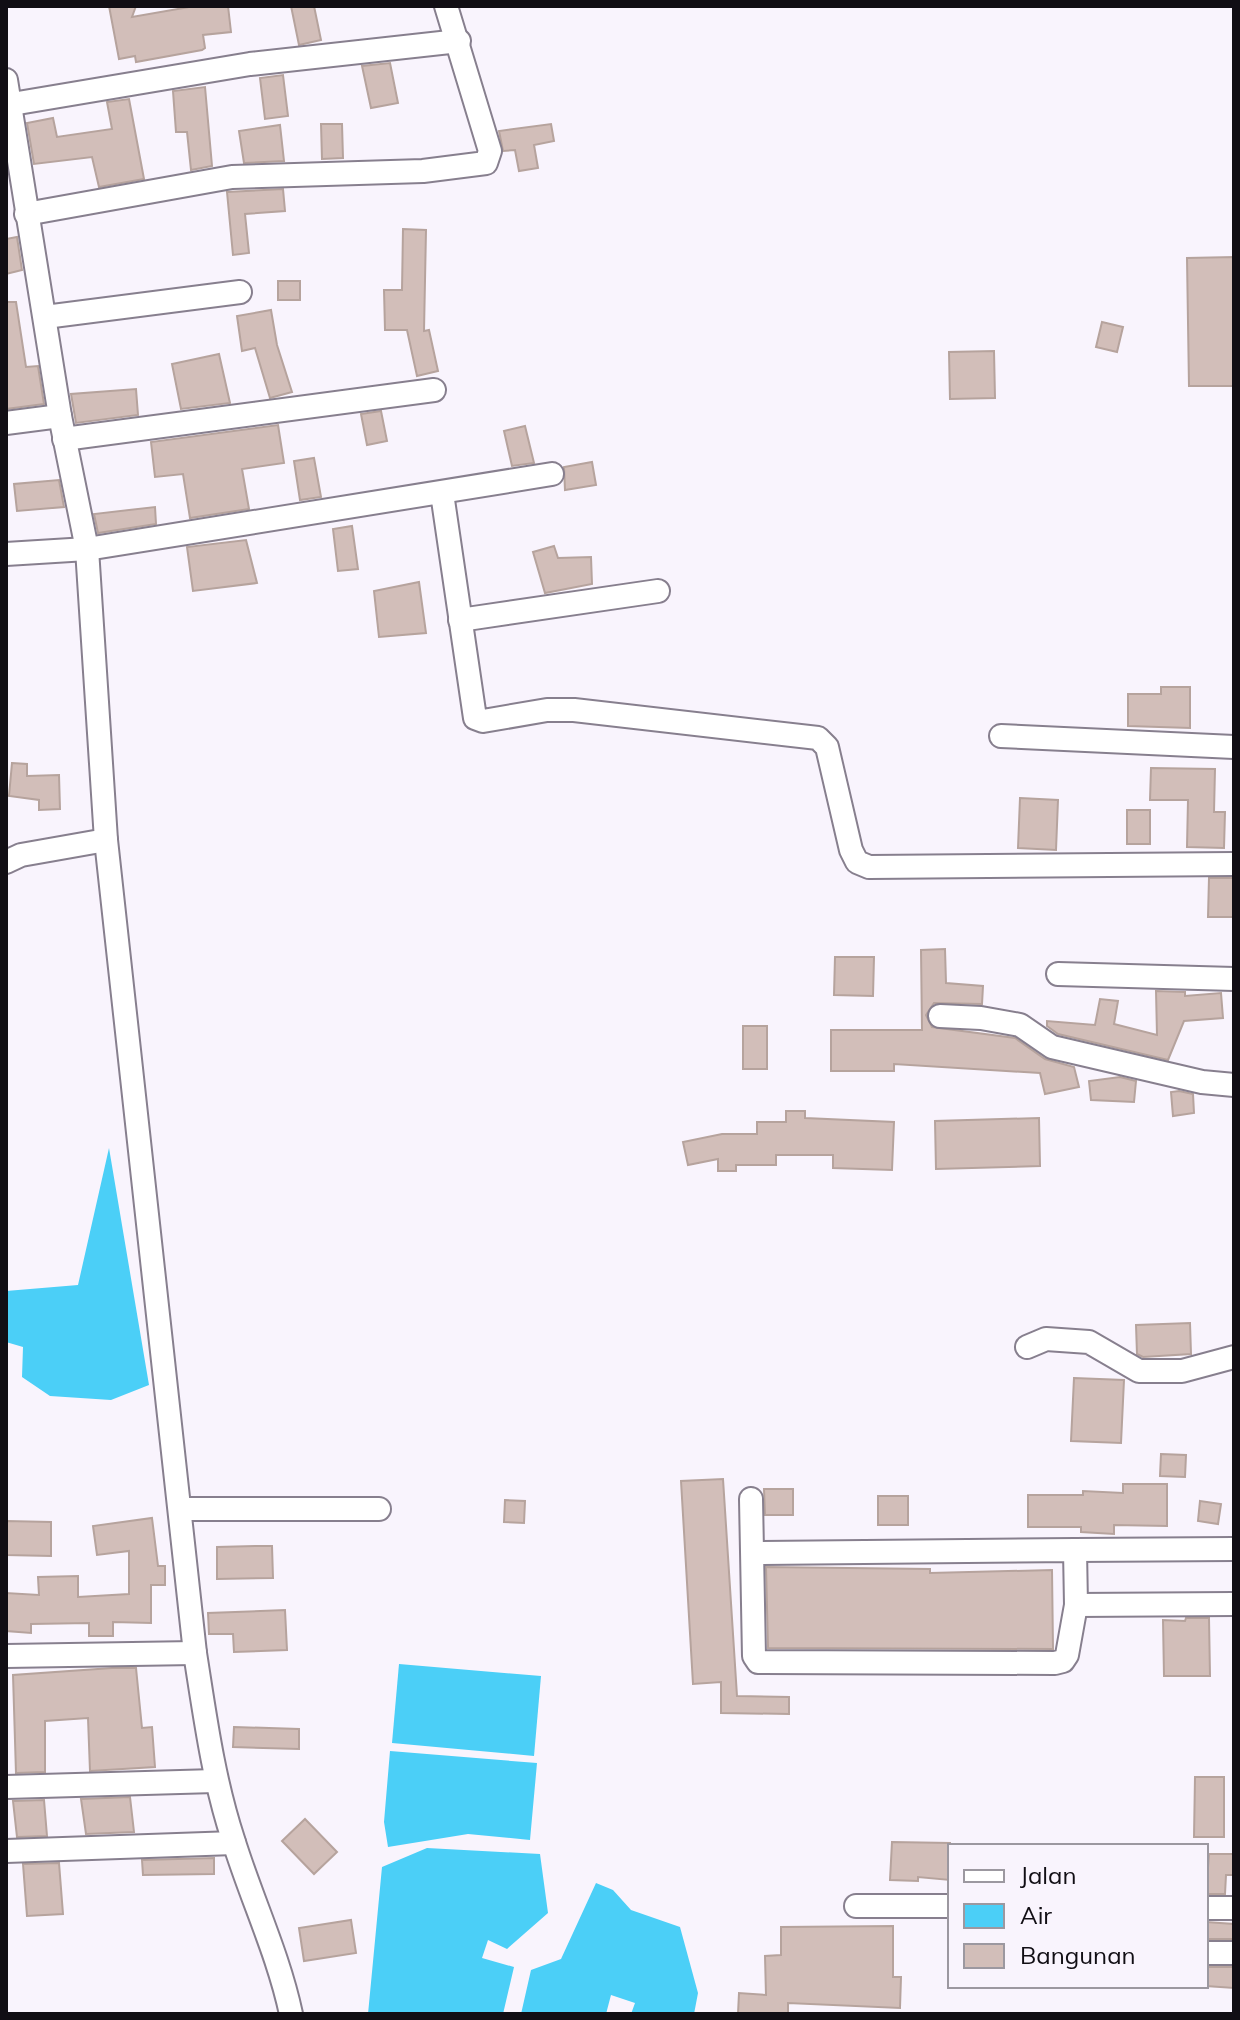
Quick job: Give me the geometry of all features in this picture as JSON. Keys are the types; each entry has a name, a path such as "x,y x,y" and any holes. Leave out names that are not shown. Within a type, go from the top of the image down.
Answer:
{"street":[{"path":"26,214 232,177 423,171 486,163 490,151 446,6"},
{"path":"12,104 250,64 459,41"},
{"path":"6,80 62,427 87,549 106,840 195,1653 215,1781 234,1843 265,1922 291,2014"},
{"path":"45,317 240,292"},
{"path":"6,423 62,427 434,390"},
{"path":"6,554 87,549 259,518 438,494 552,474"},
{"path":"438,494 443,500 475,718 483,721 547,710 574,710 818,738 827,747 851,850 857,862 869,867 1234,864"},
{"path":"460,620 658,591"},
{"path":"1001,736 1234,747"},
{"path":"6,862 21,855 106,840"},
{"path":"1058,974 1234,979"},
{"path":"940,1016 981,1018 1020,1025 1052,1047 1202,1082 1234,1085"},
{"path":"1027,1347 1046,1339 1089,1342 1139,1371 1182,1371 1234,1357"},
{"path":"751,1499 754,1656 758,1662 766,1664 1063,1661 1076,1605 1075,1550"},
{"path":"181,1509 379,1509"},
{"path":"753,1553 1234,1549"},
{"path":"1076,1605 1234,1604"},
{"path":"6,1656 195,1653"},
{"path":"6,1787 215,1781"},
{"path":"6,1851 234,1843"},
{"path":"856,1906 948,1906"},
{"path":"1208,1908 1234,1908"},
{"path":"1208,1953 1234,1953"}],"water":[{"path":"109,1148 149,1385 111,1400 50,1396 22,1377 23,1347 6,1342 6,1291 78,1285"},
{"path":"399,1664 541,1676 534,1756 392,1743"},
{"path":"390,1751 537,1763 530,1840 468,1834 388,1847 384,1822"},
{"path":"427,1848 540,1854 548,1913 507,1949 488,1940 482,1958 514,1967 503,2014 368,2014 382,1867"},
{"path":"596,1883 613,1890 631,1910 680,1927 698,1993 694,2014 631,2014 635,2003 611,1995 606,2014 521,2014 531,1970 561,1959"}],"building":[{"path":"109,6 136,6 132,17 195,6 228,6 231,32 203,35 205,48 202,50 136,62 135,56 119,59"},
{"path":"291,6 314,6 321,40 299,45"},
{"path":"390,63 398,103 371,108 362,66"},
{"path":"283,75 288,116 265,119 260,78"},
{"path":"205,87 212,166 191,170 187,132 176,132 173,91"},
{"path":"129,99 144,179 99,187 92,157 34,164 27,123 53,118 57,137 112,129 107,102"},
{"path":"321,124 342,124 343,158 322,159"},
{"path":"551,124 554,141 534,145 538,168 519,171 515,150 503,151 499,131"},
{"path":"280,125 284,161 244,163 239,131"},
{"path":"283,189 285,211 245,214 249,253 233,255 227,192"},
{"path":"403,229 426,230 424,331 429,330 438,371 417,376 407,330 385,330 384,290 402,290"},
{"path":"17,237 22,270 6,274 6,239"},
{"path":"1234,257 1234,386 1189,386 1187,258"},
{"path":"278,281 300,281 300,300 278,300"},
{"path":"6,302 16,302 26,367 38,366 44,404 6,409"},
{"path":"271,310 277,345 292,392 270,398 255,348 242,351 237,316"},
{"path":"1102,322 1123,327 1117,352 1096,347"},
{"path":"994,351 995,398 950,399 949,352"},
{"path":"219,354 230,403 181,409 172,364"},
{"path":"136,389 138,415 76,423 71,394"},
{"path":"381,411 387,441 367,445 361,414"},
{"path":"278,425 284,463 242,469 249,509 190,518 183,474 155,477 151,442"},
{"path":"525,426 534,463 512,466 504,431"},
{"path":"314,458 321,497 300,500 294,461"},
{"path":"592,462 596,485 565,490 564,467"},
{"path":"59,480 64,507 17,511 14,484"},
{"path":"155,507 156,524 98,533 94,514"},
{"path":"352,526 358,569 338,571 333,529"},
{"path":"246,540 257,583 193,591 187,547"},
{"path":"554,546 558,558 591,557 592,584 545,593 533,552"},
{"path":"419,582 426,633 379,637 374,591"},
{"path":"1161,687 1190,687 1190,728 1128,726 1128,694 1161,694"},
{"path":"12,763 27,764 27,776 59,775 60,809 39,810 39,800 9,796"},
{"path":"1151,768 1215,769 1214,812 1225,812 1224,848 1187,847 1188,800 1150,800"},
{"path":"1020,798 1058,800 1056,850 1018,848"},
{"path":"1127,810 1150,810 1150,844 1127,844"},
{"path":"1209,878 1234,878 1234,917 1208,917"},
{"path":"945,949 946,983 983,986 982,1004 934,1003 926,1015 932,1027 1015,1038 1045,1059 1074,1067 1079,1087 1045,1094 1040,1073 894,1064 894,1071 831,1071 831,1030 922,1030 921,950"},
{"path":"835,957 874,957 873,996 834,995"},
{"path":"1156,991 1185,992 1185,996 1221,993 1223,1018 1184,1021 1168,1060 1058,1034 1047,1026 1047,1021 1095,1025 1100,999 1118,1001 1114,1024 1157,1035"},
{"path":"743,1026 767,1026 767,1069 743,1069"},
{"path":"1120,1077 1136,1081 1134,1102 1091,1100 1089,1081"},
{"path":"1171,1092 1193,1094 1194,1113 1173,1116"},
{"path":"786,1111 805,1111 805,1118 894,1122 892,1170 833,1168 833,1155 776,1155 776,1165 736,1165 736,1171 718,1171 718,1159 688,1165 683,1142 722,1134 757,1134 757,1122 786,1122"},
{"path":"1039,1118 1040,1166 936,1169 935,1121"},
{"path":"1190,1323 1191,1354 1143,1357 1137,1354 1136,1325"},
{"path":"1074,1378 1124,1380 1121,1443 1071,1441"},
{"path":"1161,1454 1186,1455 1185,1477 1160,1476"},
{"path":"723,1479 737,1696 789,1697 789,1714 721,1713 721,1682 693,1684 681,1481"},
{"path":"1123,1484 1167,1484 1167,1526 1114,1525 1114,1534 1081,1532 1081,1527 1028,1527 1028,1495 1083,1495 1083,1491 1123,1493"},
{"path":"764,1489 793,1489 793,1515 765,1515"},
{"path":"878,1496 908,1496 908,1525 878,1525"},
{"path":"505,1500 525,1501 524,1523 504,1522"},
{"path":"1200,1501 1221,1504 1218,1524 1198,1521"},
{"path":"152,1518 158,1566 165,1566 165,1585 151,1585 151,1623 113,1622 113,1636 89,1636 89,1623 31,1624 31,1633 6,1631 6,1593 39,1595 38,1577 78,1576 78,1597 129,1594 129,1551 97,1555 93,1526"},
{"path":"6,1521 51,1522 51,1556 6,1555"},
{"path":"272,1546 273,1578 217,1579 217,1547"},
{"path":"766,1567 930,1569 930,1573 1052,1570 1053,1649 768,1648"},
{"path":"285,1610 287,1650 234,1652 233,1634 209,1634 208,1613"},
{"path":"1186,1618 1209,1618 1210,1676 1164,1676 1163,1620 1185,1621"},
{"path":"136,1668 142,1728 152,1727 155,1767 90,1771 88,1718 45,1721 45,1772 16,1773 13,1675"},
{"path":"234,1727 299,1729 299,1749 233,1747"},
{"path":"1195,1777 1224,1777 1224,1837 1194,1837"},
{"path":"130,1797 134,1832 86,1834 81,1799"},
{"path":"44,1800 47,1836 17,1837 13,1801"},
{"path":"305,1819 337,1852 314,1874 282,1841"},
{"path":"892,1842 950,1843 948,1880 918,1877 918,1881 890,1880"},
{"path":"1209,1854 1234,1854 1234,1875 1226,1875 1225,1894 1208,1894"},
{"path":"214,1858 214,1874 143,1875 142,1860"},
{"path":"59,1863 63,1914 27,1916 23,1864"},
{"path":"351,1920 356,1953 304,1961 299,1928"},
{"path":"1208,1922 1234,1924 1234,1939 1208,1939"},
{"path":"893,1926 893,1977 901,1977 900,2008 788,2003 788,2014 738,2014 739,1993 766,1995 765,1956 781,1955 781,1927"},
{"path":"1208,1967 1234,1967 1234,1988 1208,1986"}]}
